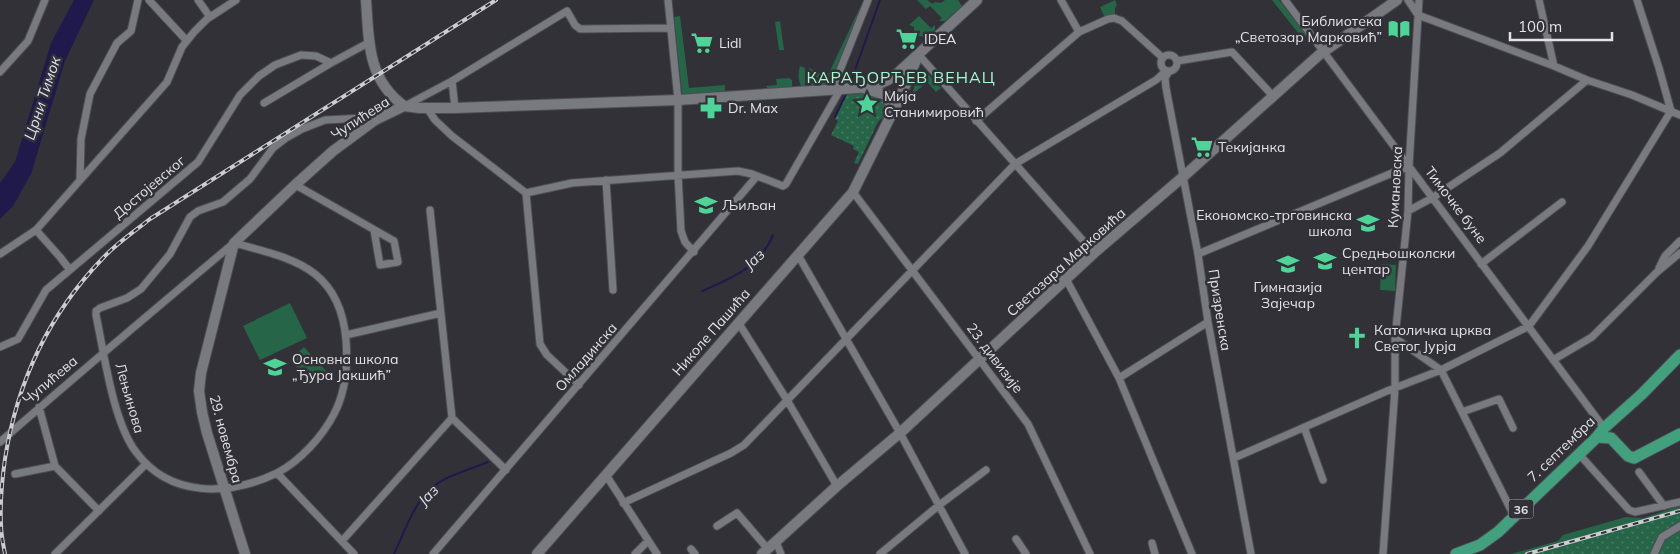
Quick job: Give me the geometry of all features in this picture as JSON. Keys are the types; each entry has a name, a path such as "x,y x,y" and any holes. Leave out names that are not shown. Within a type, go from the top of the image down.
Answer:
{"main road":[{"name":"7. септембра","path":"1456,554 1480,545 1498,532 1597,438 1604,428 1642,394 1680,355"},
{"path":"1597,438 1612,438 1632,458 1646,453 1680,434"}],"street":[{"path":"0,72 28,42 45,0"},
{"path":"80,179 81,139 90,94 117,43 131,31 138,0"},
{"path":"150,0 187,41"},
{"path":"198,0 210,17"},
{"path":"0,254 36,230 167,82 182,47 187,41 210,17 236,0"},
{"path":"366,0 368,42 375,69 382,82 404,106 452,81 567,11 575,25 580,29 671,28"},
{"path":"668,0 678,100 678,174 682,235 685,242 694,252"},
{"path":"526,194 572,183 738,171 748,172 780,186 786,184 841,90 868,0"},
{"name":"Николе Пашића","path":"537,554 853,192 894,110 918,54 977,0"},
{"path":"1060,0 1079,32"},
{"name":"Тимочке буне","path":"1285,0 1604,428"},
{"name":"Светозара Марковића","path":"765,552 837,486 900,433 1094,253 1184,176 1324,51 1397,0"},
{"path":"1408,0 1418,15 1587,80 1632,95 1680,115"},
{"name":"Кумановска","path":"1383,554 1395,389 1395,338 1408,211 1419,0"},
{"path":"1539,0 1554,66"},
{"path":"1234,458 1441,370 1529,326 1588,246 1671,111 1636,0"},
{"path":"976,121 1079,32 1104,21 1114,18 1120,20 1163,58"},
{"path":"264,103 368,42"},
{"path":"1177,61 1232,52 1273,96"},
{"path":"862,88 877,85 888,80 918,54 1094,253"},
{"name":"Достојевског","path":"0,347 18,339 46,290 198,162 240,95 260,76 285,60 301,55 316,56 331,63"},
{"path":"624,503 737,450 847,339 1015,164 1168,71 1176,68 1177,61 1175,57 1170,55 1163,58"},
{"path":"1163,58 1161,65 1168,71"},
{"name":"Призренска","path":"1168,71 1165,81 1184,176 1208,322 1251,554"},
{"path":"862,88 892,97 901,95 896,84 888,80"},
{"path":"1408,211 1432,198 1500,153 1587,80"},
{"path":"452,81 456,108"},
{"name":"Чупићева","path":"0,442 234,243 295,184 347,140 376,120 404,106 456,108 678,100 862,88"},
{"path":"886,95 894,110"},
{"path":"427,108 434,120 452,136 526,194 540,344 546,355 579,385"},
{"name":"Лењинова","path":"234,243 292,262 315,274 327,286 336,300 346,335 346,372 341,396 334,415 310,447 278,473 224,488 200,489 168,479 146,464 131,446 122,425 96,312 100,308 127,298 140,289 170,254 187,222 194,214 223,202 250,179 273,148 286,138 325,120 364,118 376,120"},
{"path":"1198,254 1409,166"},
{"name":"Омладинска","path":"433,554 694,252 757,176"},
{"path":"606,180 613,290"},
{"path":"295,184 394,241 398,262 380,265 374,230"},
{"name":"23. дивизије","path":"853,192 1032,429 1090,554"},
{"path":"1482,264 1562,202"},
{"path":"430,210 452,418 506,470"},
{"path":"36,230 70,270"},
{"path":"1657,272 1666,256 1680,241"},
{"name":"29. новембра","path":"234,243 200,382 200,401 204,423 245,554"},
{"path":"1553,360 1592,336 1657,272 1680,253"},
{"path":"798,255 900,433 965,554"},
{"path":"1066,279 1119,378 1192,554"},
{"path":"346,335 441,313"},
{"path":"738,322 787,400 837,486"},
{"path":"1119,378 1208,322"},
{"path":"1395,338 1441,370 1514,516"},
{"path":"1462,412 1499,399 1513,428"},
{"path":"39,407 55,466 99,511"},
{"path":"342,541 452,418"},
{"path":"1304,428 1323,480"},
{"path":"1579,454 1629,510 1635,512 1680,502"},
{"path":"55,554 146,464"},
{"path":"15,474 55,466"},
{"path":"880,554 938,506 986,470"},
{"path":"1639,472 1664,506"},
{"path":"278,473 354,554"},
{"path":"606,475 657,554"},
{"path":"716,526 737,513 765,552"},
{"path":"1654,554 1662,537 1680,526"},
{"path":"1016,539 1026,554"},
{"path":"635,554 648,541"},
{"path":"776,542 781,554"},
{"path":"1152,543 1155,554"}],"green space":[{"path":"917,0 927,0 933,4 935,2 941,3 945,0 958,0 962,6 945,21 939,21 942,18 930,6 926,9"},
{"path":"1115,0 1117,5 1115,17 1105,18 1100,7"},
{"path":"1272,0 1279,0 1307,35 1303,39"},
{"path":"863,1 865,2 829,87 809,87 809,68 827,77"},
{"path":"680,16 689,88 725,85 725,91 686,95 682,93 674,17"},
{"path":"919,16 931,28 935,25 935,30 927,37 919,36 914,27 909,25"},
{"path":"780,21 784,50 779,50 775,22"},
{"path":"800,66 805,68 805,87 801,86 799,81"},
{"path":"924,73 928,74 941,88 936,92 927,82 912,95 917,76 919,74 920,78 924,78"},
{"path":"789,78 792,80 792,87 768,89 766,86 777,85 776,79"},
{"path":"866,92 881,97 887,110 878,122 858,164 854,163 859,152 853,149 854,146 831,135 838,121 835,119 845,93"},
{"path":"1381,264 1396,265 1395,291 1380,290"},
{"path":"290,303 307,338 260,360 243,326"},
{"path":"304,347 327,372 312,385 290,360"},
{"path":"1680,506 1680,554 1511,554 1558,541 1563,535 1626,517 1643,518"},
{"path":"1680,513 1680,554 1534,554"}],"water":[{"name":"Црни Тимок","path":"74,0 94,0 65,61 31,174 13,206 0,219 0,183 15,162 51,43"}],"waterway":[{"name":"Јаз","path":"850,84 880,0"},
{"name":"Јаз","path":"835,117 847,92"},
{"name":"Јаз","path":"702,291 734,276 753,263 761,255 773,235"},
{"name":"Јаз","path":"394,554 408,522 420,502 435,485 456,474 488,462"}],"railway":[{"path":"5,554 1,528 2,483 10,431 18,403 27,376 51,326 67,302 103,258 150,219 496,0"},
{"path":"1527,554 1680,511"}],"place":[{"name":"Библиотека „Светозар Марковић”","path":"1399,29"},
{"name":"IDEA","path":"907,39"},
{"name":"Lidl","path":"702,43"},
{"name":"Мија Станимировић","path":"867,104"},
{"name":"Dr. Max","path":"711,108"},
{"name":"Текијанка","path":"1202,147"},
{"name":"Љиљан","path":"706,205"},
{"name":"Економско-трговинска школа","path":"1368,223"},
{"name":"Средњошколски центар","path":"1325,261"},
{"name":"Гимназија Зајечар","path":"1288,264"},
{"name":"Католичка црква Светог Јурја","path":"1357,338"},
{"name":"Основна школа „Ђура Јакшић”","path":"275,367"}],"district":[{"name":"КАРАЂОРЂЕВ ВЕНАЦ","path":"901,77"}]}
